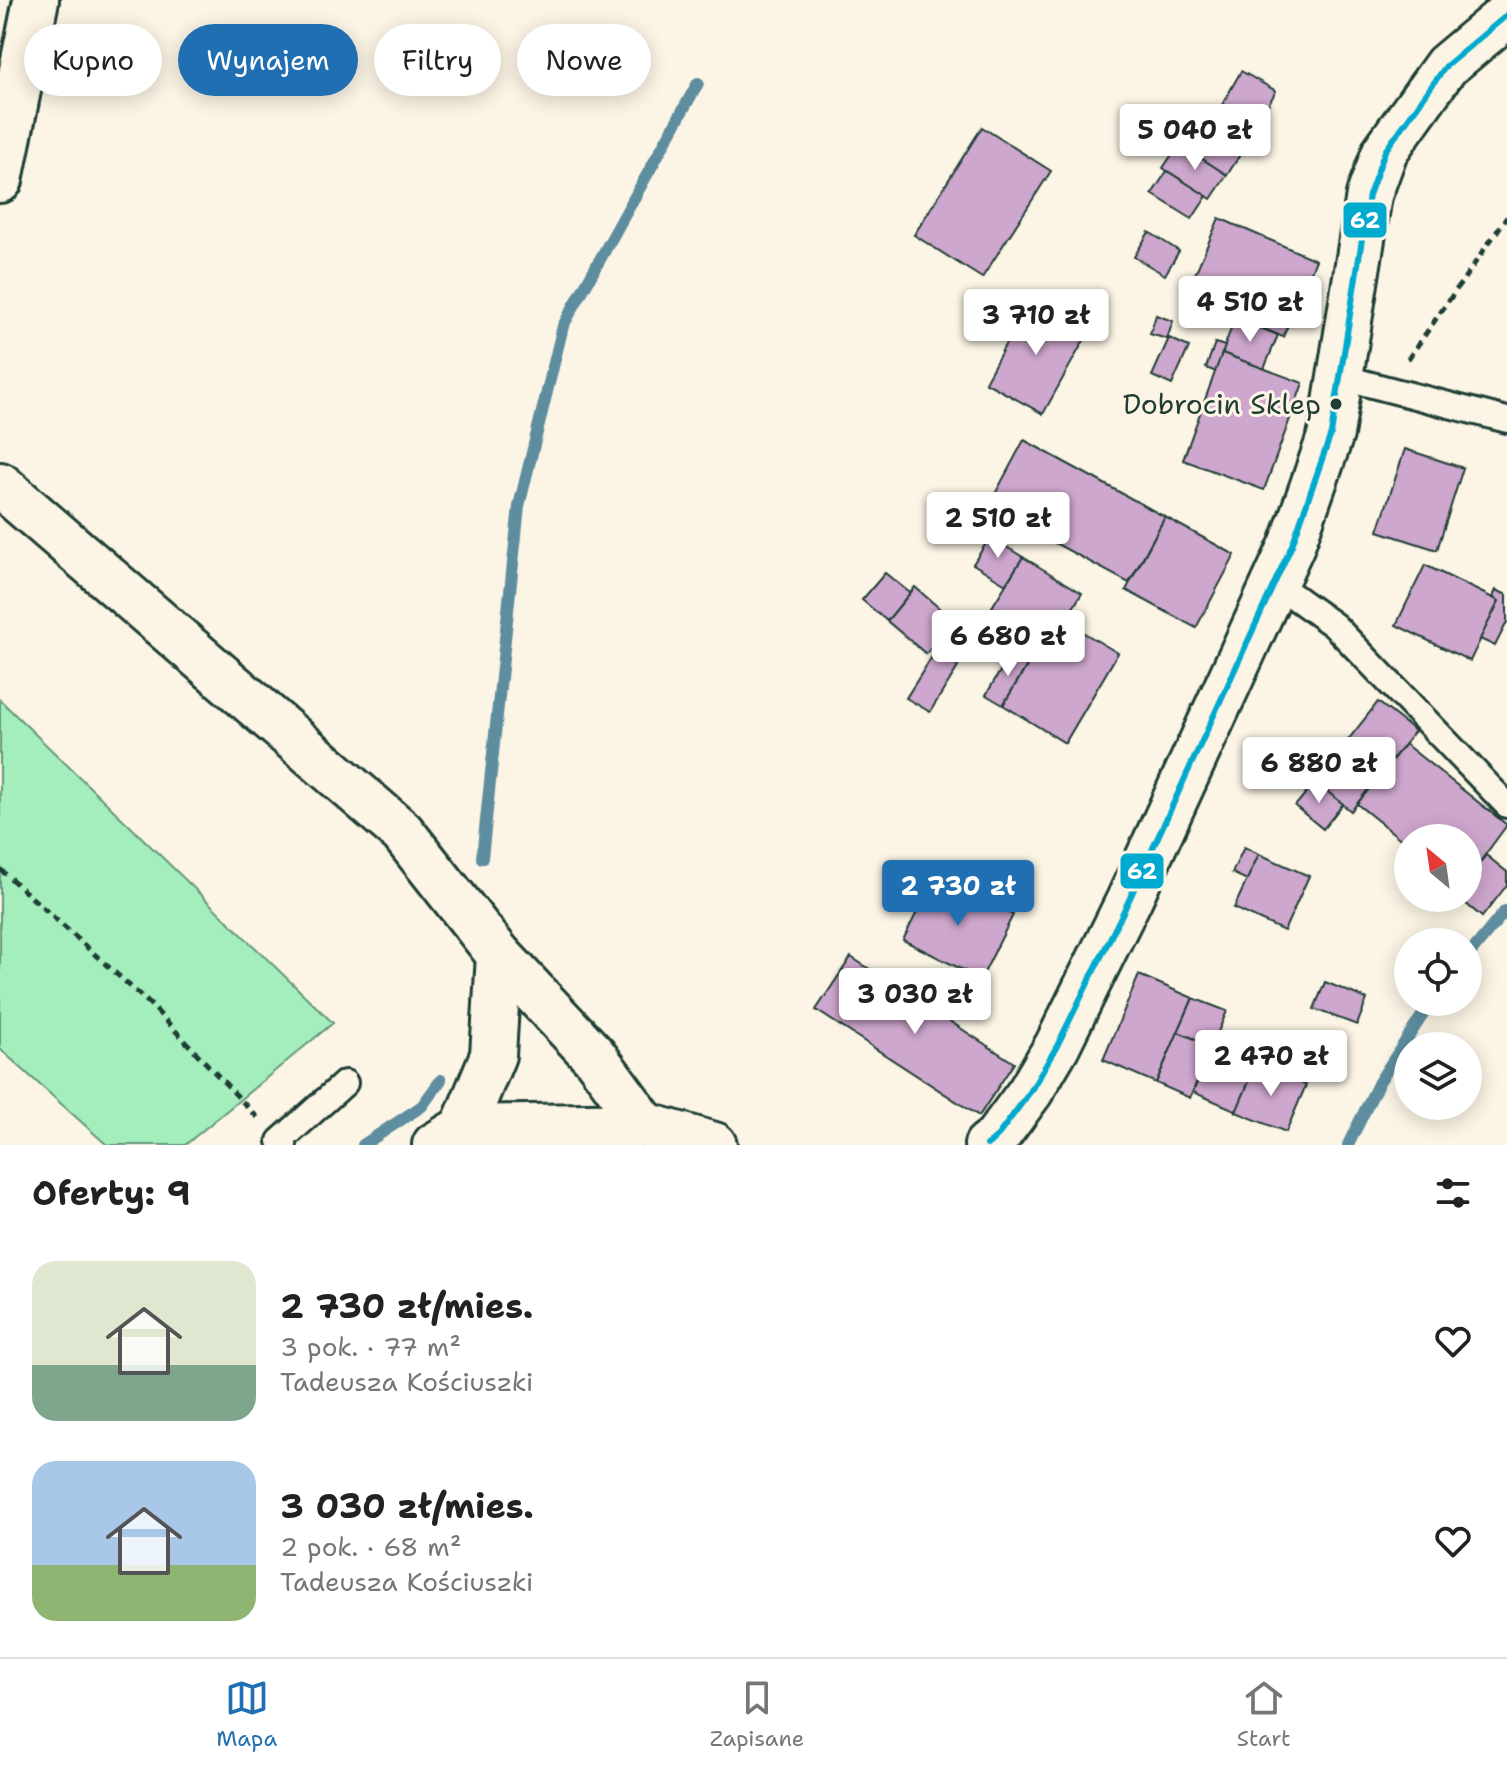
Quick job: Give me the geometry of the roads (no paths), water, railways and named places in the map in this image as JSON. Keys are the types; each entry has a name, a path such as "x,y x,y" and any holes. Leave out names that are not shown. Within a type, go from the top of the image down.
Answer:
{"street":[{"path":"0,180 36,0"},
{"path":"987,1145 996,1138 1030,1092 1057,1046 1129,900 1292,545 1331,434 1369,195 1385,151 1446,66 1507,15"},
{"path":"0,485 402,832 499,955 595,1057 645,1125"},
{"path":"449,1137 493,1055 499,955"},
{"path":"449,1137 645,1125 714,1145"}],"lane":[{"path":"1341,377 1507,420"},
{"path":"1275,583 1335,626 1507,805"},
{"path":"280,1144 345,1083"}],"waterway":[{"path":"482,858 519,506 563,326 698,83"},
{"path":"1482,939 1505,911"},
{"path":"1348,1145 1379,1082 1422,1016"},
{"path":"363,1145 422,1106 441,1080"}],"place":[{"name":"Dobrocin Sklep","path":"1336,404"}]}
